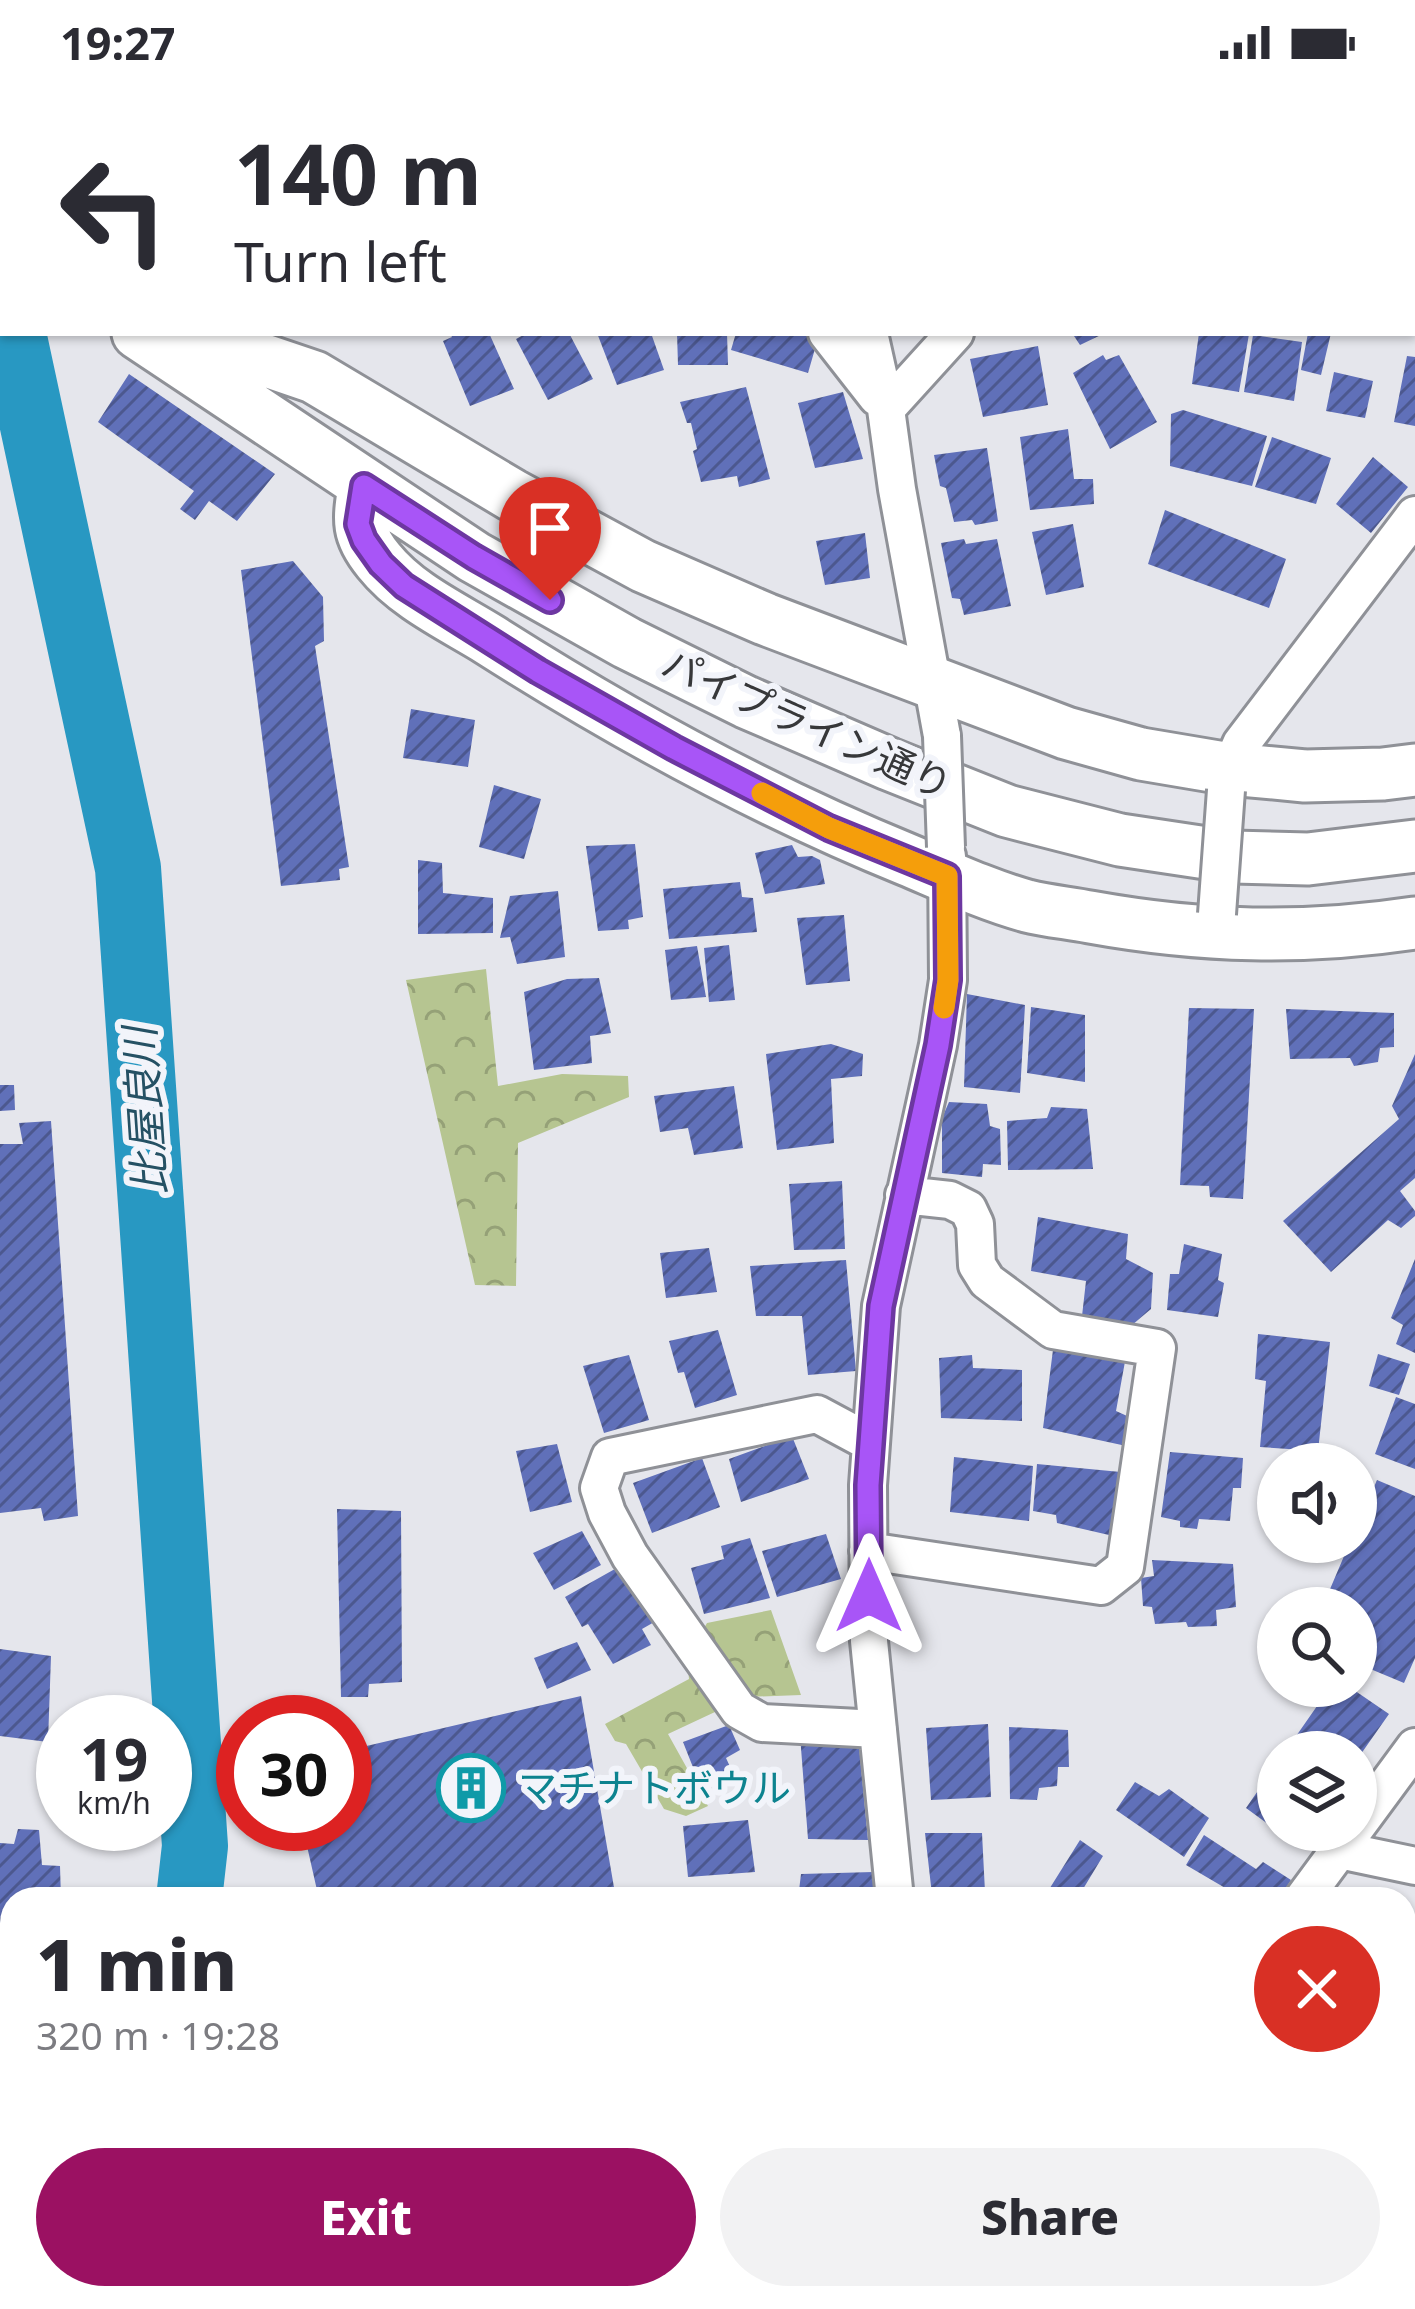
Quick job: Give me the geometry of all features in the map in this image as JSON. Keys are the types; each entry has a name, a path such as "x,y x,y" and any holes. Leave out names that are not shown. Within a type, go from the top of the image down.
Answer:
{"main road":[{"path":"148,339 193,336 314,377 512,495 643,566 765,619 1066,734 1228,779 1415,770"},
{"name":"パイプライン通り","path":"148,339 474,557 627,644 746,702 1007,811 1120,840 1233,857 1307,859 1415,846"},
{"path":"364,486 358,524 364,540 404,586 538,671 829,828 947,861 1025,905 1126,924 1354,932 1415,923"}],"street":[{"path":"829,336 886,409"},
{"path":"869,336 886,409 942,736 947,861 948,980 881,1306 871,1443 869,1641 894,1887"},
{"path":"886,409 952,336"},
{"path":"1216,924 1228,779 1240,744 1415,515"},
{"path":"868,1551 1101,1586 1125,1567 1157,1348 1053,1330 987,1281 976,1265 975,1225 968,1209 950,1200 904,1195"},
{"path":"871,1443 817,1414 610,1457 599,1488 630,1556 739,1710 763,1723 878,1729"},
{"path":"1377,1799 1415,1747"},
{"path":"1377,1848 1415,1866"},
{"path":"1312,1887 1339,1851"}],"green space":[{"path":"486,969 498,1086 562,1074 628,1076 629,1097 518,1143 516,1286 475,1285 406,980"},
{"path":"771,1610 801,1695 747,1697 668,1734 708,1806 686,1816 664,1809 626,1744 615,1741 605,1724 689,1679 687,1658 707,1623"}],"building":[{"path":"490,336 514,389 470,406 443,341"},
{"path":"571,336 593,379 548,400 516,339"},
{"path":"598,336 652,336 664,370 617,385"},
{"path":"677,336 727,336 728,365 678,365"},
{"path":"735,336 819,336 808,373 731,350"},
{"path":"1074,336 1099,336 1080,345"},
{"path":"1199,336 1249,336 1239,392 1192,384"},
{"path":"1253,336 1302,342 1294,401 1244,392"},
{"path":"1307,336 1330,336 1321,375 1301,370"},
{"path":"1038,346 1048,405 983,417 970,359"},
{"path":"1103,355 1106,360 1119,355 1157,422 1110,449 1073,373"},
{"path":"1407,356 1415,357 1415,426 1394,422"},
{"path":"1334,372 1373,381 1365,418 1326,411"},
{"path":"129,374 275,474 237,521 209,501 195,520 180,509 194,491 98,422"},
{"path":"746,387 770,479 739,487 737,476 701,482 691,423 680,402"},
{"path":"843,392 863,459 815,468 798,403"},
{"path":"1183,410 1267,436 1252,486 1170,466 1171,414"},
{"path":"1068,429 1074,479 1093,479 1094,504 1030,510 1020,437"},
{"path":"1272,437 1331,458 1316,504 1255,487"},
{"path":"987,448 998,521 954,522 934,455"},
{"path":"1373,457 1408,487 1371,533 1336,504"},
{"path":"1165,510 1286,559 1269,608 1148,564"},
{"path":"1073,524 1084,587 1046,595 1032,532"},
{"path":"865,533 870,578 825,585 816,541"},
{"path":"964,539 966,544 997,539 1011,606 964,615 960,599 952,598 941,543"},
{"path":"293,561 323,597 324,641 315,646 349,867 339,869 340,880 281,886 241,570"},
{"path":"411,709 475,720 468,767 403,758"},
{"path":"494,785 541,799 524,859 479,847"},
{"path":"635,844 643,917 628,920 629,929 598,931 586,846"},
{"path":"792,845 798,857 820,860 825,884 765,894 755,853"},
{"path":"418,860 442,863 443,893 493,898 493,933 418,934"},
{"path":"740,882 742,897 753,898 757,932 669,939 663,889"},
{"path":"558,891 565,957 517,964 510,937 500,938 510,896"},
{"path":"844,915 850,981 806,985 797,918"},
{"path":"729,945 735,1000 709,1002 704,948"},
{"path":"697,946 706,997 671,1000 665,950"},
{"path":"599,978 611,1033 590,1036 592,1063 534,1070 524,992 567,979"},
{"path":"967,994 1025,1005 1020,1093 964,1087"},
{"path":"1031,1007 1085,1015 1085,1082 1027,1073"},
{"path":"1189,1008 1254,1009 1243,1199 1210,1197 1209,1186 1180,1185"},
{"path":"1286,1009 1394,1013 1394,1047 1380,1048 1378,1062 1354,1066 1350,1058 1290,1059"},
{"path":"831,1044 863,1054 862,1076 831,1079 834,1143 777,1150 766,1054"},
{"path":"1415,1054 1415,1178 1400,1191 1415,1216 1401,1228 1388,1220 1331,1272 1283,1221 1399,1119 1392,1106"},
{"path":"0,1085 14,1085 15,1110 0,1111"},
{"path":"734,1086 743,1148 694,1155 688,1128 660,1132 654,1096"},
{"path":"949,1102 987,1104 990,1126 1000,1129 1001,1165 983,1164 982,1177 942,1173 942,1118"},
{"path":"1051,1107 1087,1109 1093,1169 1008,1170 1007,1121 1047,1118"},
{"path":"51,1121 78,1516 44,1521 41,1508 0,1513 0,1144 23,1144 19,1123"},
{"path":"842,1181 845,1249 794,1250 789,1184"},
{"path":"1038,1217 1128,1234 1126,1259 1153,1273 1151,1309 1132,1325 1082,1316 1086,1281 1031,1271"},
{"path":"1184,1244 1222,1254 1218,1280 1224,1283 1218,1317 1167,1310 1170,1274 1179,1274"},
{"path":"709,1248 717,1292 666,1298 660,1253"},
{"path":"1415,1259 1415,1353 1396,1344 1403,1325 1391,1318"},
{"path":"846,1260 856,1371 808,1375 802,1316 756,1316 750,1266"},
{"path":"718,1330 737,1395 695,1408 669,1341"},
{"path":"1258,1334 1330,1342 1319,1443 1260,1443 1266,1381 1255,1379"},
{"path":"1054,1342 1126,1356 1116,1411 1136,1420 1131,1447 1043,1428"},
{"path":"1378,1354 1410,1364 1399,1395 1369,1386"},
{"path":"629,1355 649,1420 604,1433 583,1366"},
{"path":"972,1355 973,1368 1022,1370 1022,1421 941,1418 939,1358"},
{"path":"1396,1397 1415,1404 1415,1469 1377,1455"},
{"path":"792,1436 809,1479 741,1502 729,1459"},
{"path":"557,1444 572,1502 530,1512 516,1451"},
{"path":"1170,1452 1243,1458 1241,1488 1233,1488 1230,1521 1199,1519 1197,1529 1161,1517"},
{"path":"954,1457 1033,1466 1029,1521 950,1512"},
{"path":"702,1458 720,1507 652,1533 633,1483"},
{"path":"1037,1464 1131,1473 1122,1538 1057,1523 1056,1515 1033,1511"},
{"path":"1377,1480 1415,1496 1415,1658 1404,1683 1377,1672 1377,1587 1331,1587 1341,1563 1377,1563"},
{"path":"337,1509 401,1511 402,1682 369,1684 368,1695 341,1695"},
{"path":"582,1531 601,1565 554,1590 533,1553"},
{"path":"826,1534 841,1579 777,1597 762,1551"},
{"path":"750,1538 770,1598 704,1614 691,1568 724,1559 721,1546"},
{"path":"1152,1560 1233,1564 1236,1607 1216,1610 1217,1626 1155,1624 1152,1607 1143,1606 1141,1578 1154,1576"},
{"path":"622,1565 656,1621 642,1629 651,1645 613,1664 588,1624 582,1627 565,1597"},
{"path":"577,1642 591,1670 547,1689 534,1658"},
{"path":"0,1649 51,1656 50,1695 36,1695 36,1740 0,1736"},
{"name":"マチナトボウル","path":"581,1696 614,1887 316,1887 308,1851 372,1851 372,1745"},
{"path":"1377,1706 1389,1714 1377,1731 1300,1731 1316,1707"},
{"path":"988,1724 991,1797 931,1800 926,1728"},
{"path":"729,1725 740,1750 726,1758 732,1771 700,1785 683,1742"},
{"path":"1009,1727 1068,1730 1069,1767 1058,1767 1057,1786 1039,1788 1037,1800 1010,1799"},
{"path":"800,1735 858,1735 868,1840 808,1839"},
{"path":"1135,1782 1159,1796 1169,1789 1209,1818 1184,1857 1116,1810"},
{"path":"1257,1792 1257,1816 1246,1808"},
{"path":"748,1820 755,1872 688,1877 683,1826"},
{"path":"18,1829 36,1830 42,1865 60,1866 61,1887 0,1887 0,1843 14,1844"},
{"path":"925,1833 982,1833 985,1887 931,1887"},
{"path":"1204,1835 1256,1869 1263,1862 1291,1880 1287,1887 1224,1887 1186,1865"},
{"path":"1080,1840 1103,1856 1084,1887 1051,1887"},
{"path":"873,1872 874,1887 799,1887 801,1874"}],"waterway":[{"name":"比屋良川","path":"14,336 128,868 195,1846 190,1887"}],"slow traffic":[{"path":"762,793 829,828 947,876 944,1008"}],"place":[{"name":"マチナトボウル","path":"471,1788"}],"route":[{"path":"550,600 364,486 358,524 364,540 404,586 538,671 674,748 829,828 947,876 948,980 881,1306 868,1485 869,1596"}]}
